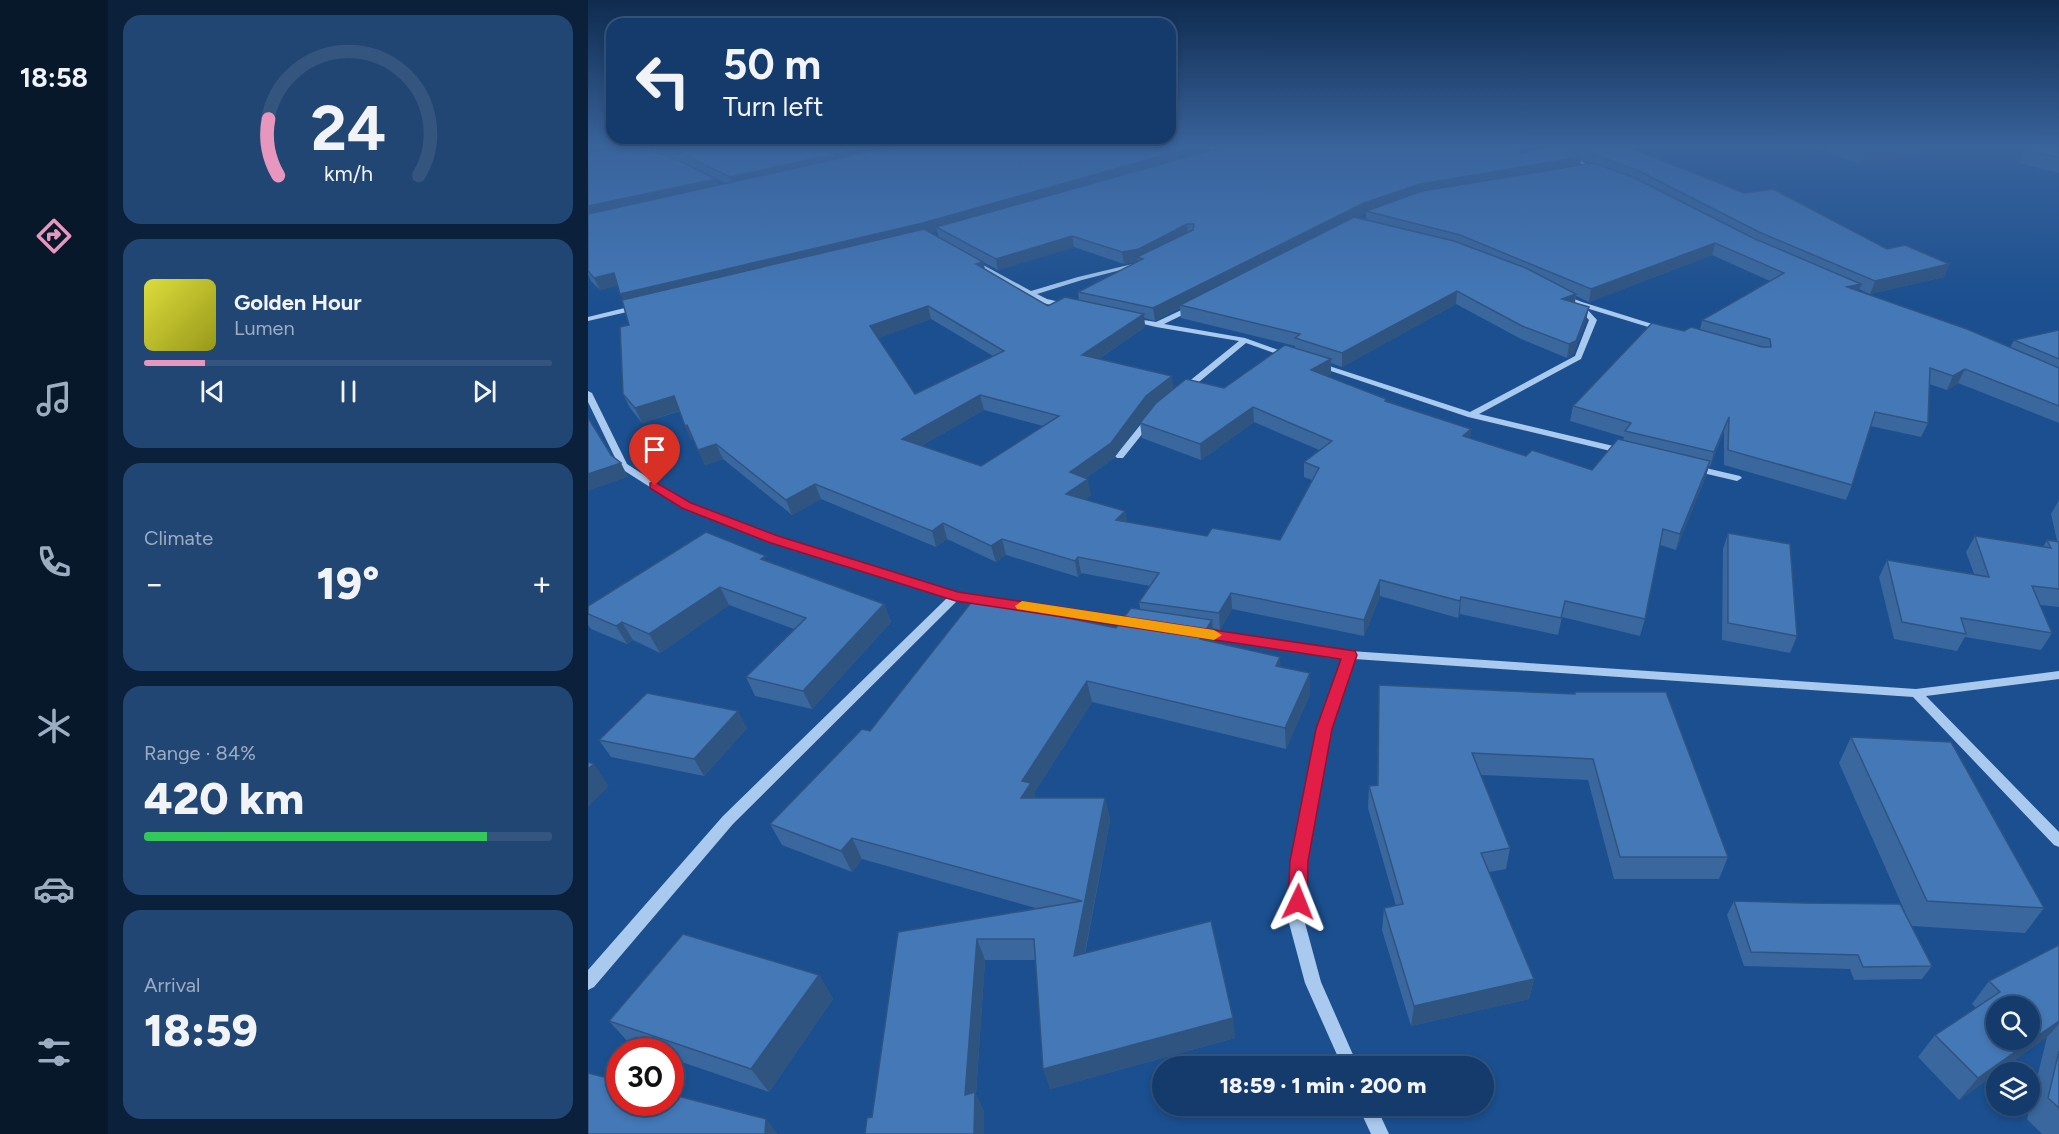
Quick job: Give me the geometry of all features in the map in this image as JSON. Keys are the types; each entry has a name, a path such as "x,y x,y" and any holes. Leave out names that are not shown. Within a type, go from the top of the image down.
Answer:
{"street":[{"path":"959,254 1045,301 1079,309"},
{"path":"1031,293 1080,278 1143,264 1152,259"},
{"path":"1550,289 1579,304 1671,331"},
{"path":"1156,325 1198,304"},
{"path":"1471,416 1578,357 1593,320 1579,304"},
{"path":"588,319 645,305"},
{"path":"1123,318 1245,340 1300,359"},
{"path":"1181,392 1245,340"},
{"path":"1311,362 1471,416 1633,453"},
{"path":"588,393 623,466 686,506 773,539 956,596 1141,624"},
{"path":"1120,456 1154,414"},
{"path":"1679,464 1737,478"},
{"path":"588,982 728,820 956,596"},
{"path":"1188,631 1350,655 1916,693 2059,675"},
{"path":"1346,1056 1313,983 1297,923 1299,861 1324,729 1350,655"},
{"path":"1916,693 2059,841"},
{"path":"1372,1116 1380,1134"}],"building":[{"path":"588,198 626,198 588,206"},
{"path":"661,198 1012,198 923,223 620,294 614,273 594,278 588,271 588,214"},
{"path":"1040,198 1379,198 1364,203 1153,308 1078,292 1143,259 1137,257 1193,230 1194,224 1187,224 1139,249 1122,252 1072,236 996,259 936,227"},
{"path":"1403,198 1674,198 1753,238 1861,284 1847,287 1967,329 2059,368 2059,406 1965,369 1953,376 1930,368 1928,423 1875,412 1852,485 1728,450 1729,417 1714,452 1625,431 1631,423 1573,406 1652,323 1684,331 1691,327 1762,347 1771,347 1770,339 1702,320 1784,273 1715,243 1591,289 1460,235 1366,211"},
{"path":"1692,198 1790,198 1887,249 1905,245 1949,264 1875,281 1759,232"},
{"path":"1354,217 1454,241 1526,268 1576,294 1562,299 1589,307 1576,341 1569,344 1522,326 1457,291 1342,353 1295,338 1300,334 1180,305"},
{"path":"924,229 983,262 976,264 1048,306 1065,297 1144,314 1082,355 1172,376 1146,396 1111,443 1070,472 1088,479 1066,494 1125,511 1116,520 1207,536 1212,528 1280,540 1319,468 1304,462 1332,441 1253,407 1200,444 1140,423 1156,403 1186,379 1224,388 1285,345 1331,359 1311,370 1386,399 1385,401 1471,429 1463,436 1526,456 1532,450 1592,470 1618,439 1710,461 1680,534 1663,529 1645,619 1565,601 1561,618 1461,597 1460,601 1380,580 1364,620 1231,593 1219,613 1139,602 1159,573 1078,557 1075,561 1002,539 991,546 943,523 932,531 815,484 786,500 716,444 698,450 687,425 685,426 674,396 635,408 623,394 620,327 629,325 622,300","holes":["928,306 1004,351 915,394 870,326","980,395 1059,416 981,466 902,439"]},
{"path":"2059,330 2059,359 2014,340"},
{"path":"588,419 611,455 621,463 588,474"},
{"path":"706,532 766,556 761,559 884,604 803,691 746,677 806,618 720,587 649,634 622,622 616,626 588,614 588,606"},
{"path":"1728,533 1790,544 1797,636 1728,623"},
{"path":"1975,536 2051,548 2047,540 2059,542 2059,589 2032,586 2052,633 1961,618 1966,634 1902,622 1887,560 1989,577"},
{"path":"974,599 1116,628 1131,608 1212,620 1200,639 1280,657 1276,666 1310,673 1285,728 1087,681 1022,781 1031,783 1021,798 1105,798 1074,956 1211,921 1233,1018 1043,1069 1034,939 977,939 965,1095 975,1092 974,1134 865,1134 867,1118 872,1117 898,932 1082,901 852,838 841,851 770,824 862,729 870,731"},
{"path":"1379,685 1575,694 1575,692 1666,692 1728,857 1620,857 1593,759 1472,753 1510,848 1481,853 1534,979 1414,1006 1384,908 1403,904 1369,786 1378,785"},
{"path":"647,693 738,711 694,759 599,740"},
{"path":"1851,737 1951,742 2044,908 1927,901"},
{"path":"1734,901 1900,904 1932,966 1863,967 1858,955 1751,952"},
{"path":"683,934 819,975 751,1069 684,1046 684,1038 659,1038 609,1021"},
{"path":"2059,945 2059,1021 2040,1034 2040,996 1994,996 2000,992 1989,981"},
{"path":"1986,1001 1986,1050 2018,1050 2001,1062 1986,1062 1986,1072 1978,1078 1935,1035"},
{"path":"2059,1051 2059,1108 2048,1098"},
{"path":"588,1073 606,1078 606,1116 684,1116 684,1098 766,1119 765,1134 588,1134"}],"slow traffic":[{"path":"1022,606 1214,635"}],"route":[{"path":"655,486 686,506 773,539 956,596 1350,655 1324,729 1299,861 1298,902"}]}
